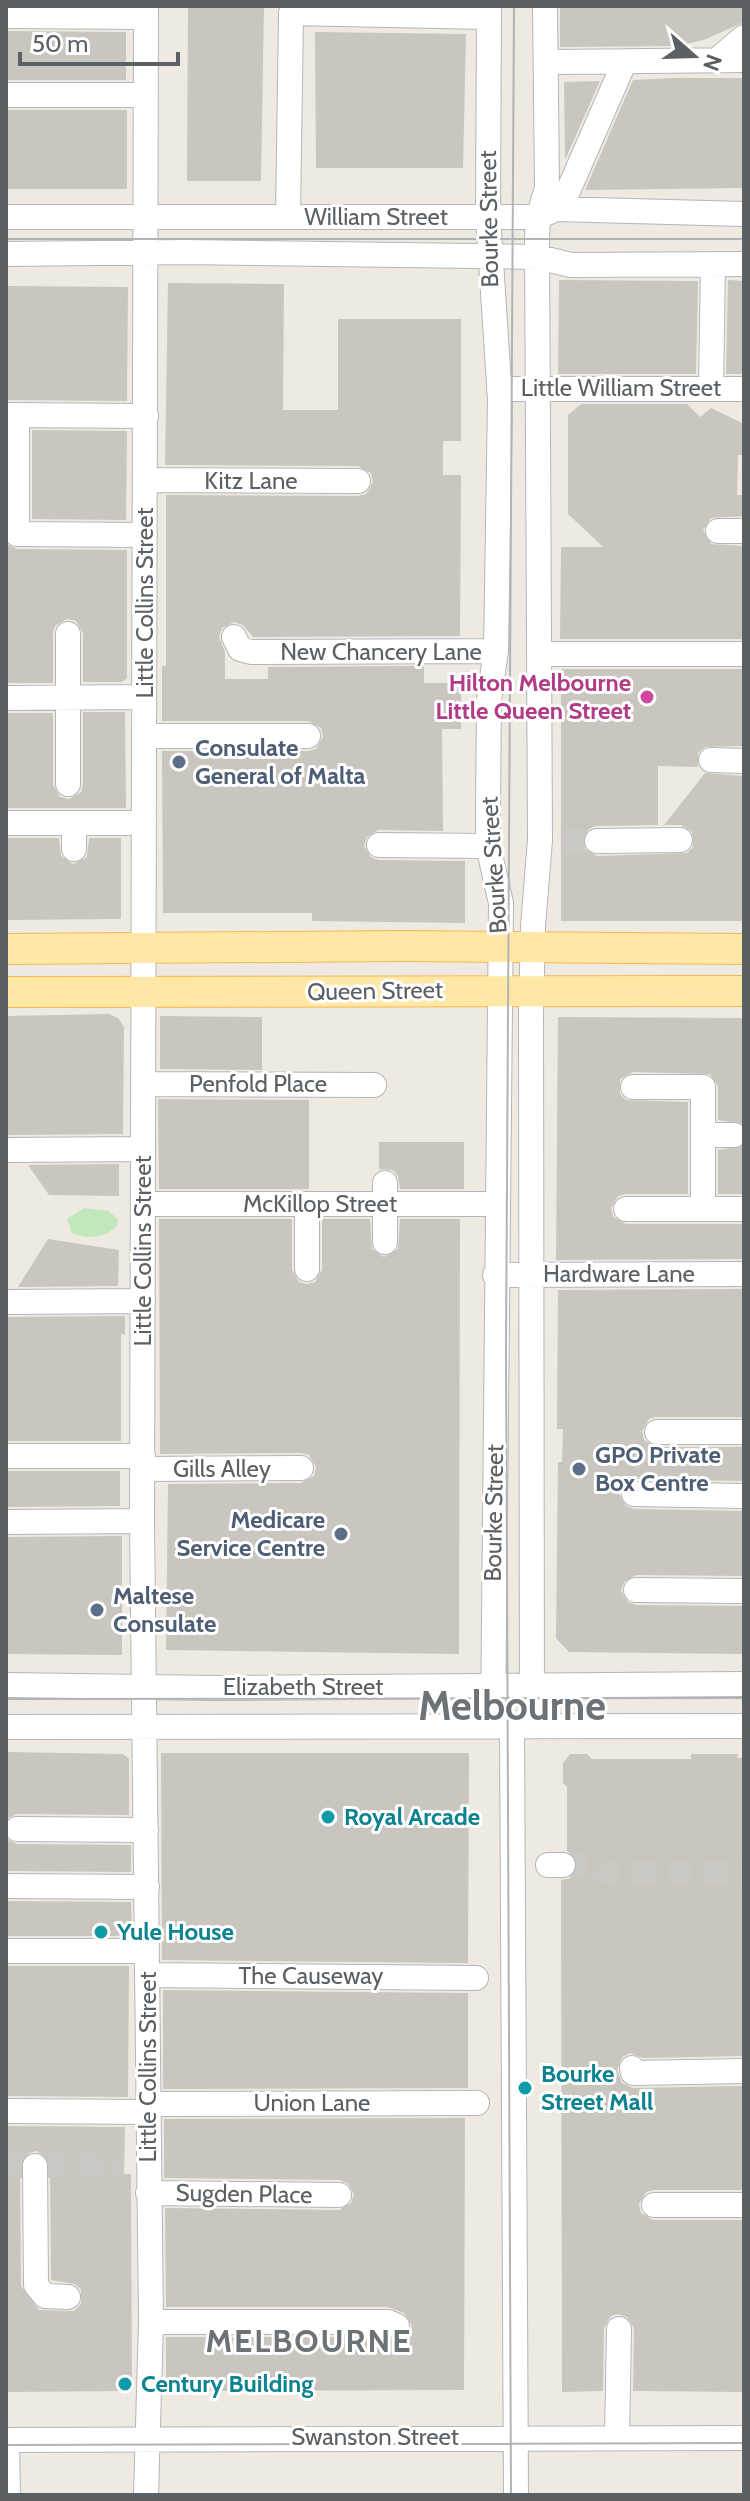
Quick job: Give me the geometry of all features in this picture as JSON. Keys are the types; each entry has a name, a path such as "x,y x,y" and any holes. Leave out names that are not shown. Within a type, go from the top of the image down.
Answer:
{"main road":[{"name":"Queen Street","path":"6,949 744,949"},
{"path":"604,950 605,990"},
{"name":"Queen Street","path":"6,992 143,994 425,989 501,992 744,991"}],"street":[{"name":"Bourke Street","path":"512,1726 532,1684 531,991 532,949 551,841 539,654 538,217 547,188 545,6"},
{"path":"6,16 146,11"},
{"name":"Little Collins Street","path":"146,11 142,1521 148,2108 136,2166 148,2193 151,2322 146,2495"},
{"name":"Bourke Street","path":"488,12 488,216 499,389 496,651 489,700 488,846 501,903 493,1684 512,1726"},
{"path":"288,217 291,13 488,12"},
{"path":"717,60 744,37"},
{"path":"554,62 744,60"},
{"path":"565,198 625,61"},
{"path":"6,95 145,95"},
{"name":"William Street","path":"6,217 538,217 556,209 744,214"},
{"name":"William Street","path":"6,254 145,252 538,257 571,265 744,264"},
{"path":"711,389 713,264"},
{"name":"Little William Street","path":"499,389 744,389"},
{"path":"145,535 17,534 12,415 146,416"},
{"name":"Kitz Lane","path":"145,480 358,481"},
{"path":"718,531 744,531"},
{"path":"68,634 68,784"},
{"name":"New Chancery Lane","path":"253,642 496,651"},
{"path":"539,654 744,654"},
{"path":"6,698 144,697"},
{"path":"144,736 308,736"},
{"path":"711,760 744,761"},
{"path":"6,823 144,823"},
{"path":"74,823 74,849"},
{"path":"597,841 680,840"},
{"path":"379,845 488,846"},
{"name":"Penfold Place","path":"143,1084 374,1085"},
{"path":"633,1087 703,1087 703,1209"},
{"path":"703,1135 734,1135"},
{"path":"6,1150 143,1149"},
{"path":"385,1193 385,1242"},
{"name":"McKillop Street","path":"143,1204 307,1204 385,1193 496,1204"},
{"path":"307,1204 307,1269"},
{"path":"626,1209 744,1209"},
{"name":"Hardware Lane","path":"495,1275 744,1274"},
{"path":"6,1302 143,1301"},
{"path":"657,1432 744,1432"},
{"name":"Gills Alley","path":"6,1456 301,1468"},
{"path":"634,1494 744,1496"},
{"path":"6,1522 142,1521"},
{"path":"636,1590 744,1591"},
{"name":"Elizabeth Street","path":"6,1685 216,1688 744,1684"},
{"path":"512,1726 516,2495"},
{"name":"Elizabeth Street","path":"6,1727 744,1726"},
{"path":"17,1829 146,1830"},
{"path":"6,1886 147,1887"},
{"name":"The Causeway","path":"6,1951 147,1963 476,1978"},
{"path":"632,2068 633,2073 744,2071"},
{"name":"Union Lane","path":"6,2111 471,2103"},
{"path":"35,2166 36,2285 45,2296 68,2297"},
{"name":"Sugden Place","path":"148,2193 339,2195"},
{"path":"654,2205 744,2205"},
{"path":"151,2322 388,2322 397,2326"},
{"path":"617,2438 619,2329"},
{"name":"Swanston Street","path":"6,2440 148,2437 744,2438"},
{"path":"6,2440 8,2495"}],"green space":[{"path":"84,1208 108,1211 118,1219 117,1226 96,1237 72,1233 67,1219"}],"building":[{"path":"188,6 264,6 261,181 187,181"},
{"path":"560,6 744,6 744,22 704,40 676,46 560,47"},
{"path":"6,31 126,32 126,80 6,80"},
{"path":"315,32 466,34 463,168 316,168"},
{"path":"744,78 744,188 585,190 633,80"},
{"path":"600,81 565,160 564,82"},
{"path":"6,110 127,110 127,189 6,189"},
{"path":"559,280 698,281 696,374 558,374"},
{"path":"728,280 744,281 744,374 726,374"},
{"path":"168,283 284,284 283,410 338,410 338,319 461,319 461,441 443,441 443,475 461,475 460,636 253,637 243,625 234,622 222,628 219,637 225,652 225,679 268,679 268,667 424,666 424,683 461,683 461,729 442,729 443,831 378,830 367,837 364,846 371,857 378,860 465,861 465,923 312,921 312,913 163,913 162,751 308,751 316,749 323,737 321,728 308,721 162,721 162,666 166,666 166,495 358,496 366,494 373,482 371,473 358,466 165,465"},
{"path":"6,286 128,287 127,401 6,400"},
{"path":"581,404 687,404 700,417 711,408 744,424 744,455 738,455 737,495 744,495 744,516 711,518 703,530 711,544 744,546 744,639 560,639 561,547 603,547 568,514 568,415"},
{"path":"32,430 127,431 126,520 32,519"},
{"path":"6,544 17,549 127,550 127,678 122,682 83,682 83,633 76,621 67,619 55,626 53,633 53,683 6,683"},
{"path":"561,669 744,669 744,746 705,747 698,753 698,767 658,766 658,825 596,826 589,829 582,840 585,849 597,856 687,853 693,847 692,832 681,825 664,825 705,773 744,776 744,921 561,921"},
{"path":"83,712 125,712 126,808 6,808 6,713 53,713 53,785 60,797 69,799 81,792 83,785"},
{"path":"6,838 59,838 61,856 73,864 87,857 89,838 121,838 121,919 6,920"},
{"path":"109,1014 118,1018 124,1027 123,1134 7,1135 6,1016"},
{"path":"160,1016 262,1017 262,1070 160,1069"},
{"path":"558,1017 744,1018 744,1124 718,1120 718,1086 710,1074 633,1072 620,1079 620,1094 626,1100 688,1102 688,1194 625,1194 618,1196 611,1208 613,1217 626,1224 744,1224 744,1259 556,1260"},
{"path":"158,1099 309,1100 309,1189 159,1189"},
{"path":"379,1142 464,1142 464,1189 400,1189 398,1176 393,1170 379,1169"},
{"path":"744,1146 744,1194 718,1194 718,1150"},
{"path":"119,1164 119,1196 49,1195 28,1165"},
{"path":"159,1219 292,1219 292,1270 299,1282 306,1284 315,1282 322,1270 322,1219 370,1219 372,1249 384,1257 398,1249 400,1219 460,1219 459,1654 166,1650 168,1484 301,1483 314,1476 316,1467 309,1455 301,1453 160,1454"},
{"path":"48,1239 119,1250 118,1286 18,1287"},
{"path":"744,1289 744,1417 656,1417 649,1419 642,1431 644,1440 656,1447 744,1447 744,1481 634,1479 622,1486 619,1494 626,1506 634,1509 744,1511 744,1576 636,1575 624,1582 621,1591 628,1602 636,1605 744,1606 744,1654 569,1652 556,1638 558,1462 562,1462 563,1429 557,1429 558,1290"},
{"path":"125,1316 125,1335 121,1334 121,1441 6,1441 6,1317"},
{"path":"6,1471 120,1471 120,1506 6,1507"},
{"path":"122,1536 122,1655 6,1654 6,1537"},
{"path":"6,1752 123,1754 129,1759 129,1815 17,1814 6,1819"},
{"path":"161,1753 469,1753 468,1963 162,1960"},
{"path":"570,1754 587,1754 592,1759 691,1759 691,1754 738,1754 737,1758 744,1758 744,2056 643,2058 630,2053 622,2057 617,2070 622,2083 633,2088 744,2086 744,2190 653,2190 646,2192 639,2204 641,2213 653,2220 744,2220 744,2392 633,2391 634,2328 627,2317 618,2314 611,2316 604,2328 603,2391 562,2392 561,1880 571,1878 578,1866 576,1857 567,1851 567,1787 563,1783 563,1763"},
{"path":"6,1839 17,1844 131,1845 131,1872 6,1871"},
{"path":"6,1901 131,1902 132,1936 6,1936"},
{"path":"6,1966 129,1966 128,2097 6,2096"},
{"path":"163,1990 468,1993 468,2088 163,2089"},
{"path":"465,2118 464,2390 166,2391 166,2337 385,2337 398,2341 406,2338 412,2325 404,2313 388,2307 166,2307 165,2208 339,2210 351,2203 354,2194 347,2183 339,2180 164,2178 164,2119"},
{"path":"6,2126 125,2127 124,2174 131,2174 132,2391 6,2392","holes":["36,2151 47,2158 50,2166 51,2280 75,2284 81,2289 81,2304 74,2311 39,2310 21,2286 20,2166 27,2154"]}],"tunnel":[{"path":"561,841 597,841"},
{"path":"563,1865 599,1865 609,1873 744,1873"},
{"path":"6,2166 124,2166"}],"tram line":[{"path":"511,2495 506,1350 514,6"},
{"path":"6,239 744,239"},
{"path":"6,1699 744,1698"},
{"path":"6,2445 744,2443"}],"place":[{"name":"Hilton Melbourne Little Queen Street","path":"647,697"},
{"name":"Consulate General of Malta","path":"179,762"},
{"name":"GPO Private Box Centre","path":"579,1469"},
{"name":"Medicare Service Centre","path":"341,1534"},
{"name":"Maltese Consulate","path":"97,1610"},
{"name":"Royal Arcade","path":"328,1817"},
{"name":"Yule House","path":"101,1932"},
{"name":"Bourke Street Mall","path":"525,2088"},
{"name":"Century Building","path":"125,2384"}],"district":[{"name":"Melbourne","path":"512,1706"},
{"name":"MELBOURNE","path":"309,2341"}]}
